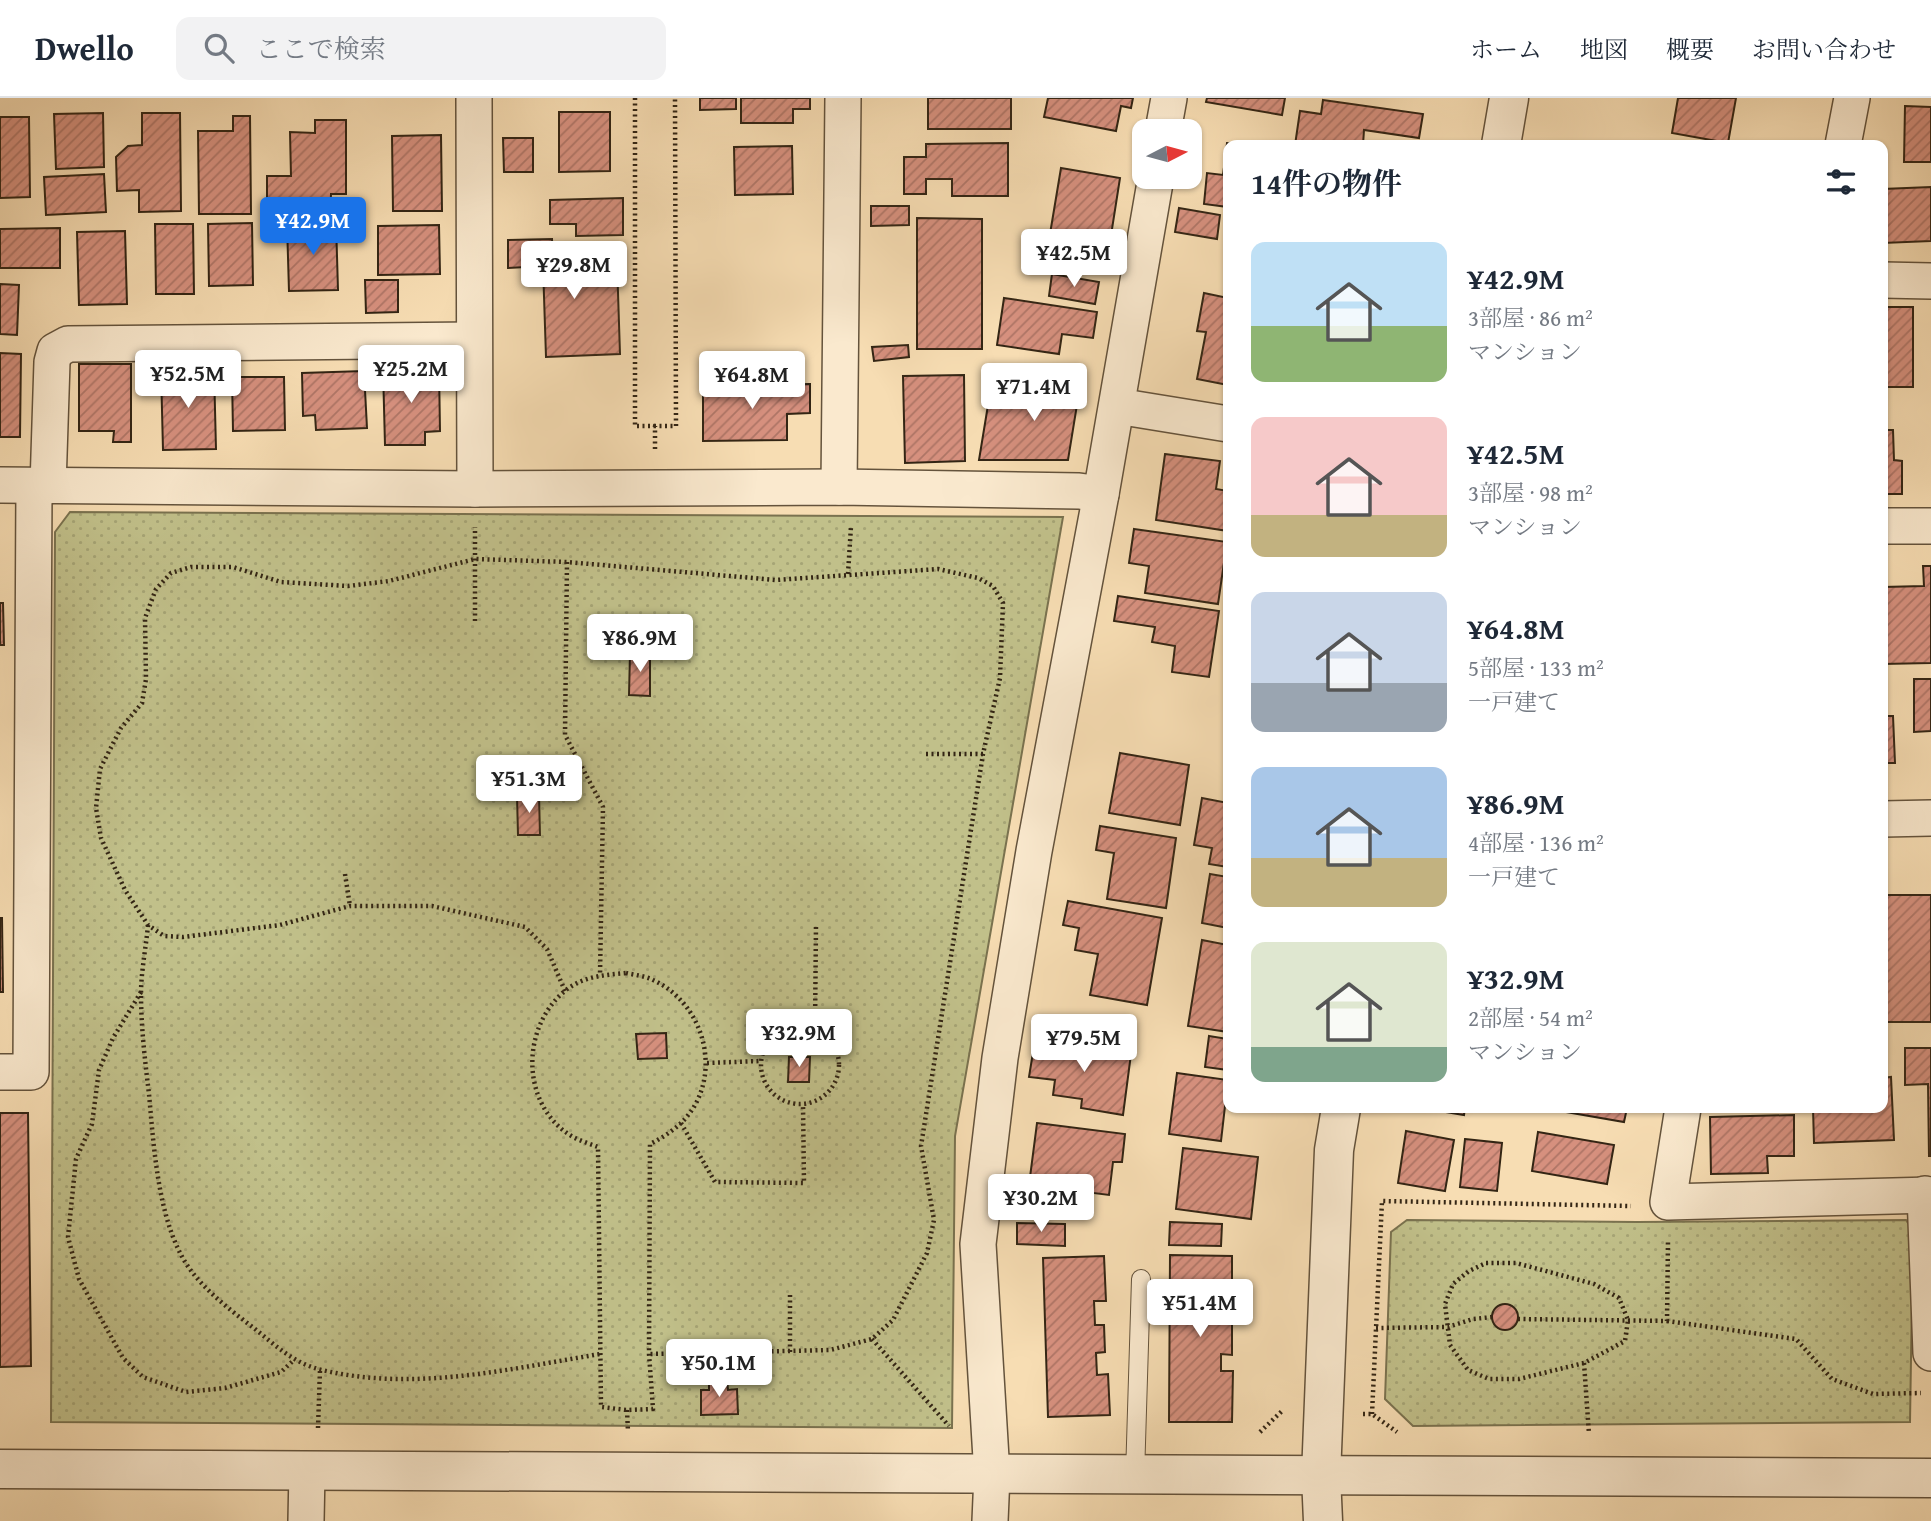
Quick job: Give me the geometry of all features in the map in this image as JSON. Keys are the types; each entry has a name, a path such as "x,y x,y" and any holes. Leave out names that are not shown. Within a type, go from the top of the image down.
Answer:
{"street":[{"path":"474,98 475,489"},
{"path":"839,487 843,98"},
{"path":"1165,119 1169,98"},
{"path":"1502,140 1509,98"},
{"path":"1844,140 1852,98"},
{"path":"990,1521 992,1475 978,1244 1004,1032 1154,189"},
{"path":"1888,281 1931,281"},
{"path":"0,1072 32,1072 27,486 55,351 68,344 474,341"},
{"path":"1117,406 1223,423"},
{"path":"27,486 475,489 839,487 1079,491 1101,494"},
{"path":"1888,526 1931,526"},
{"path":"1888,819 1931,818"},
{"path":"1323,1521 1321,1476 1334,1150 1339,1113"},
{"path":"1682,1113 1668,1202 1928,1195 1931,1353"},
{"path":"0,1469 1931,1478"},
{"path":"306,1521 307,1471"}],"lane":[{"path":"1135,1476 1141,1279"}],"path":[{"path":"635,98 635,426 676,426 675,98"},
{"path":"655,426 655,488"},
{"path":"475,489 475,621"},
{"path":"565,991 547,949 525,927 432,906 350,906 280,925 183,937 164,936 148,925 125,890 101,838 96,808 100,769 121,728 142,703 146,678 145,618 156,589 171,573 191,567 233,567 281,582 348,586 389,581 475,558 567,562 776,580 938,569 978,578 993,586 1003,603 1000,678 983,754 921,1146 934,1220 927,1253 893,1320 872,1339 830,1350 649,1354"},
{"path":"567,562 565,736 603,807 600,975"},
{"path":"926,754 983,754"},
{"path":"345,874 350,906"},
{"path":"815,1028 816,924"},
{"path":"148,925 141,991 142,1030 155,1158 162,1199 176,1243 191,1271 220,1301 294,1360 320,1370 400,1380 473,1376 600,1354"},
{"path":"626,973 652,979 674,993 692,1013 703,1037 707,1063 695,1106 667,1135 650,1144 649,1354 653,1409 601,1407 598,1147 572,1136 551,1118 537,1093 531,1065 534,1037 547,1012 565,991 600,975 626,973"},
{"path":"141,991 113,1038 99,1070 92,1124 76,1159 68,1237 79,1279 123,1358 143,1377 186,1392 225,1388 281,1372 294,1360"},
{"path":"796,1025 815,1028 829,1038 838,1053 839,1071 833,1087 820,1099 803,1104 786,1102 771,1093 762,1078 760,1061 766,1043 779,1030 796,1025"},
{"path":"707,1063 760,1061"},
{"path":"681,1123 715,1182 804,1182 803,1104"},
{"path":"1372,1414 1382,1200 1619,1207 1668,1202 1667,1321"},
{"path":"1516,1263 1594,1284 1619,1298 1628,1320 1625,1341 1584,1363 1519,1379 1489,1379 1468,1370 1450,1345 1448,1327 1446,1304 1453,1284 1469,1271 1486,1264 1516,1263"},
{"path":"790,1294 790,1352"},
{"path":"1376,1328 1448,1327 1473,1319 1493,1317"},
{"path":"1518,1320 1667,1321 1796,1339 1832,1379 1873,1394 1931,1393"},
{"path":"1584,1363 1590,1438"},
{"path":"627,1410 629,1440"}],"shaded area":[{"path":"70,512 1063,517 955,1136 952,1428 51,1422 55,532"},
{"path":"1407,1220 1906,1220 1913,1230 1910,1422 1413,1426 1385,1399 1391,1232"}],"building":[{"path":"700,98 736,98 736,109 700,110"},
{"path":"741,98 810,98 810,109 793,109 793,123 741,123"},
{"path":"928,98 1011,98 1011,129 928,129"},
{"path":"1048,98 1133,98 1131,108 1121,106 1116,131 1044,117"},
{"path":"1207,98 1285,98 1282,115 1206,102"},
{"path":"1678,98 1736,98 1729,140 1711,140 1672,133"},
{"path":"1323,100 1423,114 1419,138 1364,130 1363,140 1296,140 1300,111 1321,114"},
{"path":"1905,106 1931,107 1931,162 1904,162"},
{"path":"559,112 610,112 610,171 559,172"},
{"path":"103,113 104,167 56,169 54,114"},
{"path":"142,113 180,113 181,211 139,212 139,190 117,191 116,157 128,146 142,145"},
{"path":"233,116 250,116 251,214 199,214 198,131 233,131"},
{"path":"0,117 29,117 30,197 0,198"},
{"path":"315,120 346,120 346,194 331,194 330,216 267,216 267,176 291,176 290,132 315,133"},
{"path":"441,135 442,211 393,211 392,136"},
{"path":"503,138 533,138 533,172 504,172"},
{"path":"1008,143 1008,196 952,196 952,179 926,179 926,194 904,194 904,157 926,157 926,144"},
{"path":"792,146 793,194 735,195 734,147"},
{"path":"1061,168 1120,178 1107,261 1047,252"},
{"path":"1207,173 1223,175 1223,206 1204,204"},
{"path":"104,174 106,212 46,215 44,177"},
{"path":"1931,187 1931,241 1888,243 1888,189"},
{"path":"623,198 623,235 576,236 576,224 550,224 550,200"},
{"path":"871,206 909,206 909,225 871,226"},
{"path":"1179,208 1220,215 1217,239 1175,232"},
{"path":"917,218 982,219 982,349 917,349"},
{"path":"336,222 338,290 289,291 287,224"},
{"path":"252,223 253,285 209,286 208,224"},
{"path":"155,224 193,224 194,294 156,294"},
{"path":"439,225 440,274 378,275 378,226"},
{"path":"60,228 60,268 0,268 0,229"},
{"path":"125,231 127,304 79,305 77,232"},
{"path":"552,239 553,265 617,262 620,354 546,357 543,266 508,268 508,240"},
{"path":"1052,274 1099,282 1095,304 1049,296"},
{"path":"365,280 398,280 398,312 366,313"},
{"path":"0,284 19,285 17,335 0,334"},
{"path":"1204,293 1223,297 1223,384 1197,379 1206,332 1197,331"},
{"path":"1004,298 1097,312 1093,338 1062,334 1059,354 997,345"},
{"path":"1888,307 1913,307 1913,387 1888,387"},
{"path":"908,345 909,357 874,361 872,347"},
{"path":"0,353 21,354 20,437 0,437"},
{"path":"79,364 131,364 131,442 113,442 114,431 79,431"},
{"path":"1044,368 1082,374 1068,460 979,460 989,399 1038,407"},
{"path":"214,369 216,449 163,450 161,370"},
{"path":"383,369 439,369 440,431 425,432 425,445 385,445"},
{"path":"364,371 367,428 316,430 315,415 303,416 302,373"},
{"path":"964,375 965,461 905,463 903,376"},
{"path":"232,377 284,377 285,430 233,431"},
{"path":"810,384 810,413 787,414 787,440 703,441 703,385"},
{"path":"1888,430 1893,430 1894,460 1902,461 1902,494 1888,494"},
{"path":"1165,454 1220,461 1216,489 1223,490 1223,530 1156,520"},
{"path":"1134,529 1223,541 1223,570 1218,604 1145,593 1149,566 1129,563"},
{"path":"1923,566 1931,566 1931,663 1888,664 1888,587 1924,586"},
{"path":"1118,596 1219,611 1209,677 1172,672 1175,646 1152,642 1155,627 1114,621"},
{"path":"0,603 3,603 4,645 0,645"},
{"path":"630,653 650,653 650,696 629,695"},
{"path":"1914,679 1931,679 1931,731 1914,732"},
{"path":"1888,716 1893,716 1895,763 1888,763"},
{"path":"1120,753 1189,765 1180,825 1109,813"},
{"path":"539,795 540,835 518,835 517,796"},
{"path":"1202,798 1223,802 1223,866 1209,864 1212,848 1194,845"},
{"path":"1100,826 1176,838 1166,908 1107,899 1114,853 1096,850"},
{"path":"1210,874 1223,876 1223,927 1202,923"},
{"path":"1888,895 1931,895 1931,1022 1888,1022"},
{"path":"1068,901 1162,918 1147,1005 1090,995 1098,954 1075,950 1079,928 1063,925"},
{"path":"2,918 3,992 0,992"},
{"path":"1202,940 1223,944 1223,1031 1188,1026"},
{"path":"666,1033 667,1058 638,1059 636,1034"},
{"path":"1209,1036 1223,1038 1223,1069 1205,1067"},
{"path":"1035,1040 1131,1054 1123,1115 1081,1108 1082,1099 1053,1095 1055,1080 1029,1077"},
{"path":"1905,1048 1931,1048 1931,1156 1928,1084 1905,1085"},
{"path":"789,1057 810,1057 809,1082 788,1082"},
{"path":"1177,1073 1223,1079 1224,1113 1221,1141 1169,1134"},
{"path":"1888,1077 1891,1077 1894,1140 1814,1143 1813,1113 1888,1113"},
{"path":"0,1113 28,1113 31,1366 0,1367"},
{"path":"1572,1113 1626,1113 1624,1122"},
{"path":"1794,1115 1794,1156 1767,1156 1768,1173 1711,1174 1710,1117"},
{"path":"1037,1123 1125,1134 1122,1162 1113,1162 1109,1195 1029,1185"},
{"path":"1406,1131 1454,1140 1445,1191 1398,1183"},
{"path":"1538,1132 1614,1145 1607,1184 1532,1171"},
{"path":"1465,1139 1502,1143 1497,1191 1460,1187"},
{"path":"1183,1148 1258,1157 1251,1219 1176,1209"},
{"path":"1170,1222 1222,1224 1221,1246 1169,1245"},
{"path":"1017,1223 1065,1224 1065,1246 1017,1244"},
{"path":"1170,1255 1232,1256 1232,1304 1221,1304 1221,1322 1232,1322 1232,1355 1221,1354 1221,1371 1233,1371 1232,1422 1169,1422"},
{"path":"1104,1256 1106,1301 1094,1301 1095,1325 1104,1325 1105,1352 1096,1353 1097,1375 1108,1374 1110,1415 1048,1417 1043,1258"},
{"path":"1505,1304 1514,1308 1518,1317 1514,1326 1505,1330 1496,1326 1492,1317 1496,1308"},
{"path":"727,1379 728,1390 737,1389 738,1414 701,1415 701,1390 709,1390 709,1380"}]}
